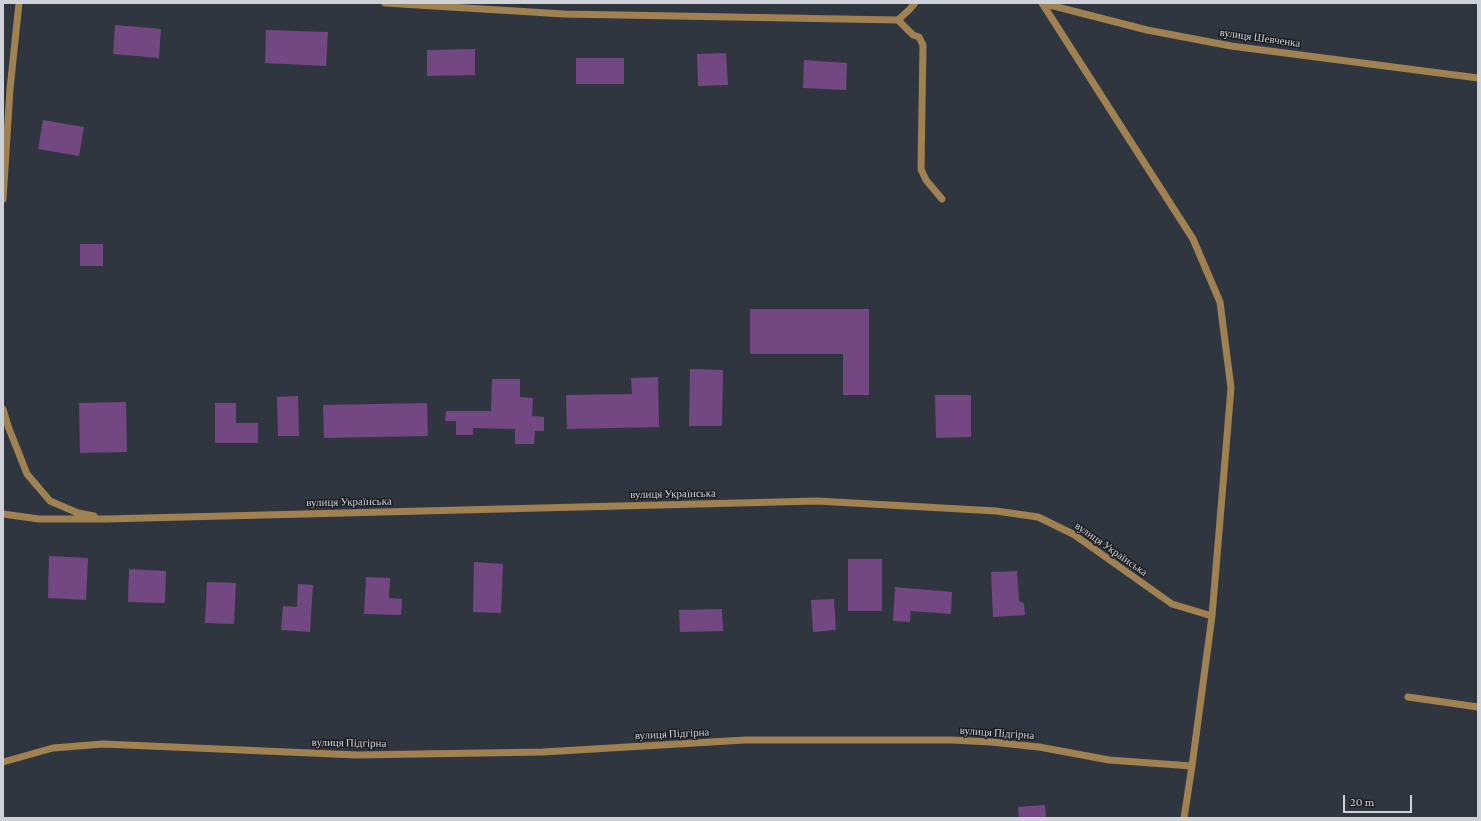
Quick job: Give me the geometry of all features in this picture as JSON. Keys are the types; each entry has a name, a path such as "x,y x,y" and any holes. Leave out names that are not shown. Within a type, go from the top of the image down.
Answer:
{"street":[{"path":"3,199 10,89 19,3"},
{"path":"385,3 564,14 898,20 915,3"},
{"path":"1042,3 1193,239 1220,302 1231,388 1212,616 1184,818"},
{"name":"вулиця Шевченка","path":"1042,3 1147,30 1231,46 1478,78"},
{"path":"898,20 913,35 919,37 923,45 921,169 926,180 942,199"},
{"name":"вулиця Українська","path":"3,409 27,474 50,501 78,512 106,519"},
{"name":"вулиця Українська","path":"3,514 39,519 106,519 817,501 996,511 1038,517 1073,534 1172,604 1212,616"},
{"path":"1408,697 1478,707"},
{"name":"вулиця Підгірна","path":"3,762 53,748 103,744 357,755 543,752 745,740 952,740 1039,747 1109,760 1192,766"}],"building":[{"path":"115,25 161,29 159,58 113,54"},
{"path":"266,30 328,32 326,66 265,63"},
{"path":"475,49 475,75 427,76 427,50"},
{"path":"726,53 728,85 698,86 697,54"},
{"path":"576,58 624,58 624,84 576,84"},
{"path":"804,60 847,63 846,90 803,88"},
{"path":"43,120 84,127 79,156 38,149"},
{"path":"80,244 103,244 103,266 80,266"},
{"path":"750,309 869,309 869,395 843,395 843,354 750,354"},
{"path":"690,369 723,370 722,426 689,426"},
{"path":"658,377 659,427 567,429 566,395 632,394 631,378"},
{"path":"492,379 520,379 520,397 533,398 532,416 544,417 544,431 535,431 534,444 515,444 515,429 473,428 473,435 456,435 456,421 445,421 446,411 491,411"},
{"path":"935,395 971,395 971,437 936,438"},
{"path":"298,396 299,436 278,436 277,397"},
{"path":"126,402 127,452 80,453 79,403"},
{"path":"215,403 236,403 236,423 258,423 258,443 215,443"},
{"path":"427,403 428,436 324,438 323,405"},
{"path":"49,556 88,558 86,600 48,598"},
{"path":"848,559 882,559 882,611 848,611"},
{"path":"474,562 503,564 501,613 473,612"},
{"path":"129,569 166,571 165,603 128,602"},
{"path":"1017,571 1019,601 1024,603 1025,615 993,617 991,572"},
{"path":"366,577 390,578 389,598 402,599 401,615 364,614"},
{"path":"207,582 236,583 234,624 205,623"},
{"path":"298,584 313,585 310,632 281,630 283,606 297,607"},
{"path":"895,587 952,592 951,614 911,611 910,622 893,621"},
{"path":"834,599 836,630 813,632 811,600"},
{"path":"722,609 723,631 680,632 679,610"},
{"path":"1045,805 1046,818 1019,818 1018,807"}]}
